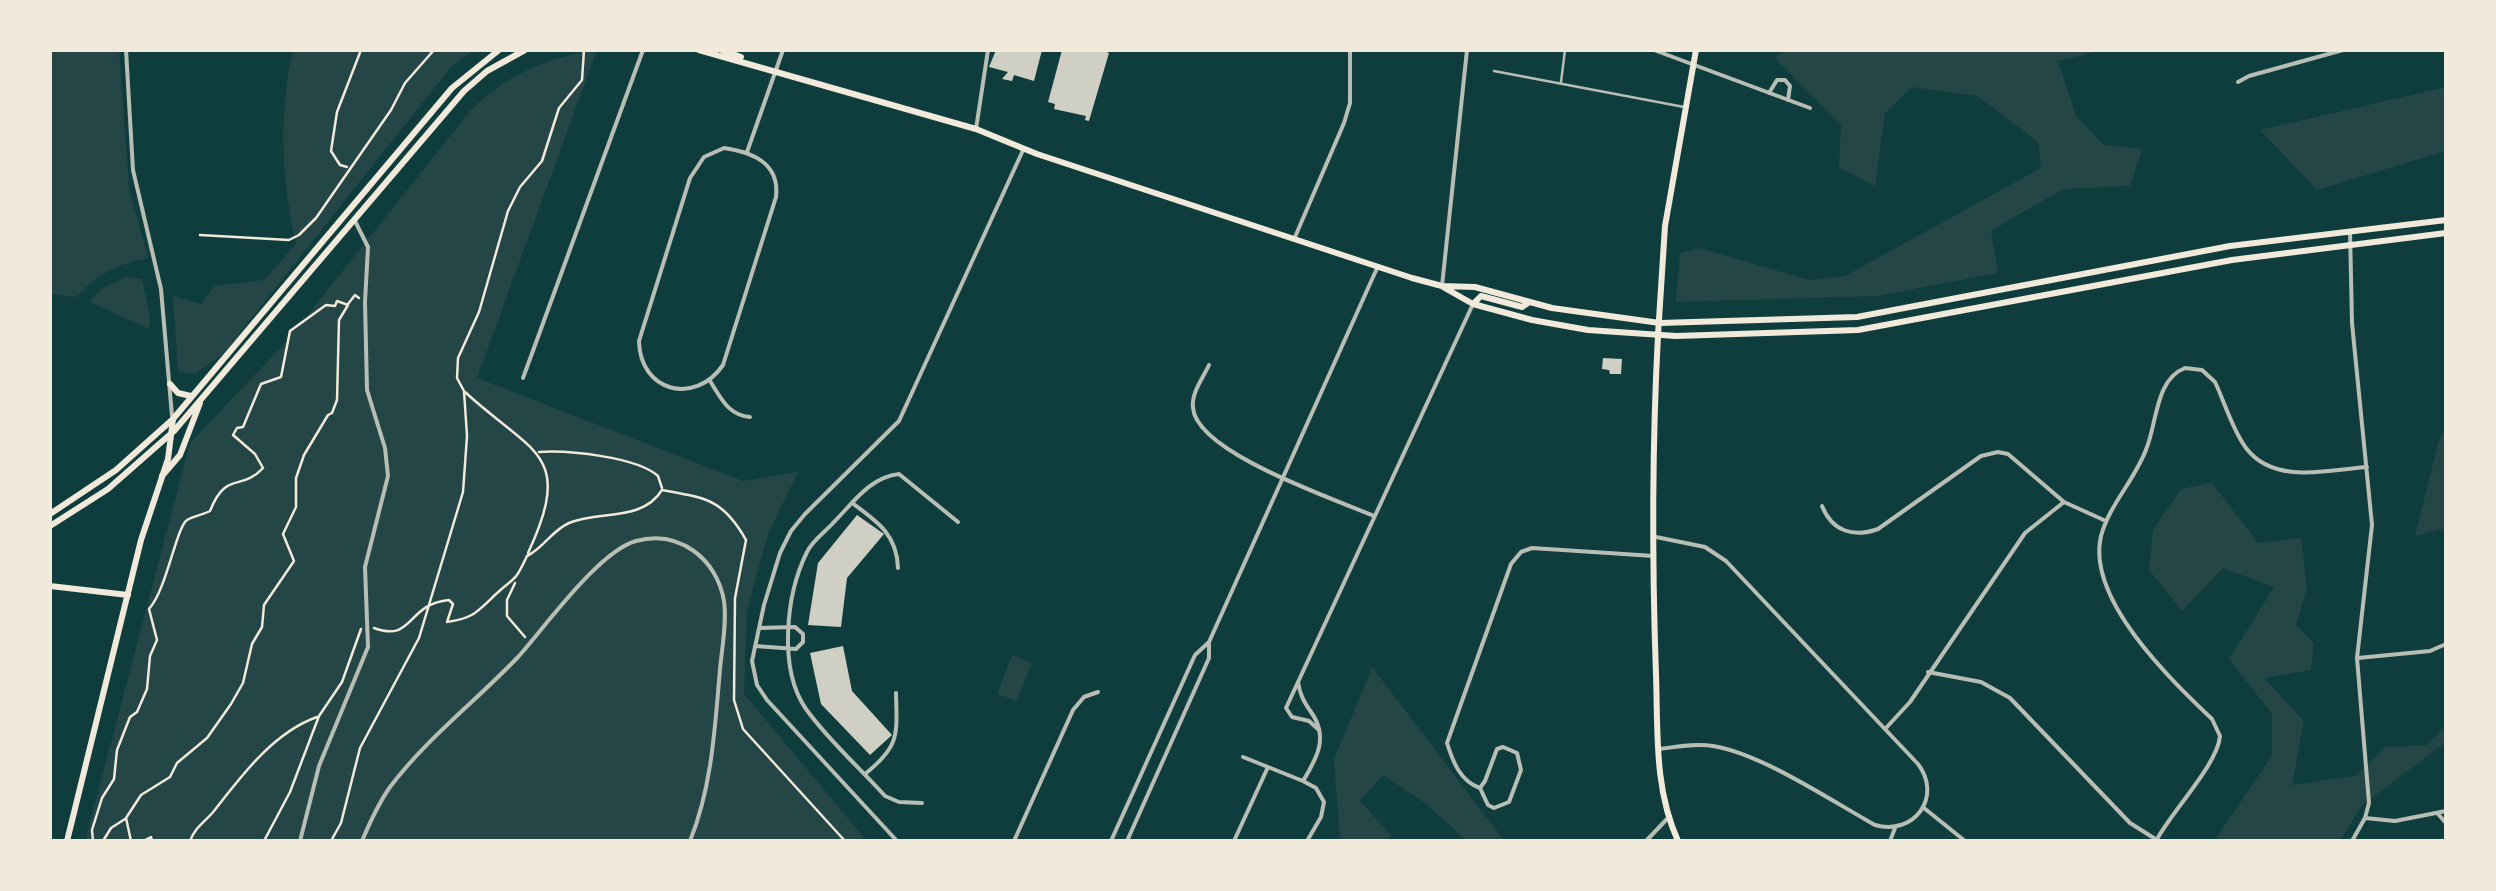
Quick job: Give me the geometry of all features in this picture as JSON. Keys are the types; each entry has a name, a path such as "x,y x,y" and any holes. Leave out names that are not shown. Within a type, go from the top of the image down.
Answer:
{"main road":[{"path":"50,514 116,470 173,418 452,88 499,50"},
{"path":"50,526 108,490 174,431 464,91 486,72 526,50"},
{"path":"699,50 976,129 1412,278 1442,286 1475,288 1530,303 1660,322 1881,313 2230,246 2446,220"},
{"path":"722,50 775,69"},
{"path":"1678,841 1662,798 1658,749 1654,537 1658,336 1665,226 1696,50"},
{"path":"1442,286 1473,304 1588,330 1658,336 1858,330 2232,260 2446,233"},
{"path":"2230,246 2232,260"},
{"path":"2113,268 2118,281"},
{"path":"1997,292 2000,305"},
{"path":"1473,304 1480,296 1522,307 1530,303"},
{"path":"1881,313 1884,326"},
{"path":"170,384 185,397 192,396"},
{"path":"162,476 180,455 202,398"},
{"path":"67,841 128,595 174,431 173,418"},
{"path":"50,586 128,595"}],"street":[{"path":"126,50 133,170 161,289 173,418"},
{"path":"522,378 643,50"},
{"path":"748,152 783,50"},
{"path":"976,129 988,50"},
{"path":"1295,237 1350,103 1350,50"},
{"path":"1442,286 1467,50"},
{"path":"1654,50 1810,108"},
{"path":"2238,82 2343,50"},
{"path":"1769,93 1777,80 1785,80 1790,86 1788,100"},
{"path":"724,148 748,152 767,164 774,176 776,197 723,365 710,381 693,388 666,386 645,368 639,341 696,167 713,151 724,148"},
{"path":"897,841 768,700 754,674 755,646 780,553 791,531 899,421 1024,148"},
{"path":"300,841 318,766 368,647 365,567 388,476 385,448 367,390 364,302 368,247 355,222"},
{"path":"2350,231 2352,323 2372,525 2358,658 2369,803 2352,841"},
{"path":"1127,841 1209,658 1209,642 1378,266"},
{"path":"1319,730 1286,711 1473,304"},
{"path":"1210,366 1192,404 1204,432 1234,455 1374,516"},
{"path":"1928,672 1981,682 2010,698 2130,822 2156,840 2214,757 2220,736 2212,720 2135,637 2115,605 2100,553 2106,521 2146,452 2166,382 2185,368 2202,370 2212,377 2246,448 2264,464 2295,473 2367,467"},
{"path":"710,381 728,408 740,416 750,416"},
{"path":"1822,506 1836,527 1846,532 1868,533 1981,456 1998,452 2008,454 2064,502 2106,521"},
{"path":"922,803 899,802 885,796 806,710 792,676 788,648 791,604 807,550 871,484 886,476 900,474 958,522"},
{"path":"1885,728 1910,702 2025,533 2064,502"},
{"path":"852,504 881,524 890,536 898,568"},
{"path":"1654,537 1714,551 1923,770 1928,793 1924,808 1914,820 1895,828 1875,825 1787,776 1722,748 1697,744 1658,749"},
{"path":"362,841 390,788 417,755 610,556 633,541 668,538 683,543 708,562 721,590 724,635 713,748 699,819 690,841"},
{"path":"1480,788 1472,786 1454,765 1447,744 1511,564 1520,552 1532,548 1654,556"},
{"path":"755,646 796,650 803,642 799,628 759,628"},
{"path":"1111,841 1194,655 1209,642"},
{"path":"2358,658 2415,654 2446,644"},
{"path":"1298,682 1301,697 1319,730 1318,754 1303,781"},
{"path":"1014,841 1073,710 1084,698 1098,692"},
{"path":"865,774 886,756 897,739 896,693"},
{"path":"1503,747 1517,753 1521,770 1505,806 1488,805 1480,788 1497,749 1503,747"},
{"path":"1243,756 1316,788 1324,802 1321,817 1307,841"},
{"path":"1234,841 1268,767"},
{"path":"1924,808 1965,841"},
{"path":"2365,818 2395,821 2446,810"},
{"path":"2438,814 2446,822"},
{"path":"1646,841 1668,818"},
{"path":"1890,841 1895,828"}],"lane":[{"path":"1561,84 1565,50"},
{"path":"1494,70 1686,107"}],"path":[{"path":"348,167 340,164 330,150 338,112 360,50"},
{"path":"200,235 289,240 299,235 316,218 391,110 405,83 434,50"},
{"path":"530,642 507,616 507,600 546,514 550,492 546,464 464,391 457,378 458,358 480,312 508,212 520,187 542,160 560,108 582,80 584,50"},
{"path":"103,841 141,796 170,777 178,763 207,738 243,683 252,644 264,621 264,605 294,560 283,534 296,507 296,478 304,456 336,400 339,320 355,295 364,302"},
{"path":"93,841 92,830 102,798 114,779 116,750 148,689 150,656 157,640 149,610 166,582 180,530 186,521 210,512 220,490 230,482 256,476 263,468 255,454 234,435 237,428 244,427 261,384 281,376 290,331 326,305 335,306 337,300 348,305"},
{"path":"331,841 341,823 360,748 412,654 431,603 463,492 464,391"},
{"path":"526,556 540,550 554,532 568,523 636,511 654,502 662,490 658,476 645,466 573,452 536,452"},
{"path":"662,490 721,506 732,515 746,540 734,598 734,700 744,729 846,841"},
{"path":"264,841 290,792 319,716 342,682 360,629 398,632 419,609 449,600 453,604 447,622 450,623 486,607 496,593 515,582"},
{"path":"190,841 200,822 270,745 319,716"},
{"path":"126,818 131,841"},
{"path":"143,841 151,837 152,841"}],"shaded area":[{"path":"50,50 119,50 129,188 148,258 108,271 77,297 50,294"},
{"path":"293,50 474,50 451,67 224,353 195,374 178,371 173,296 201,304 214,286 264,280 296,244 284,147 285,98"},
{"path":"597,50 477,378 743,481 798,472 768,534 747,611 744,694 867,841 85,841 190,443 287,341 290,331 299,326 470,111 528,70"},
{"path":"1786,50 2104,50 2058,61 2076,116 2104,145 2142,149 2130,186 2063,189 1991,231 1998,273 1876,296 1676,302 1680,253 1699,248 1809,280 1845,276 2041,168 2038,142 1977,96 1912,87 1885,113 1875,186 1839,167 1841,125 1775,58"},
{"path":"2446,87 2446,151 2317,190 2260,130"},
{"path":"127,277 142,279 149,329 90,302 102,288"},
{"path":"2446,427 2446,528 2415,536 2439,440"},
{"path":"2212,483 2258,543 2301,538 2307,588 2296,625 2314,643 2311,670 2264,678 2304,721 2292,785 2355,776 2385,747 2427,745 2446,725 2446,742 2362,805 2340,841 2214,841 2272,756 2272,714 2229,659 2274,587 2223,568 2182,611 2149,570 2153,530 2181,489"},
{"path":"1012,655 1032,663 1017,701 997,694"},
{"path":"1372,667 1505,841 1467,841 1424,802 1383,775 1360,801 1392,836 1385,841 1340,841 1334,760"}],"building":[{"path":"996,50 1042,50 1034,81 1014,75 1012,81 1002,79 1008,72 989,67"},
{"path":"1062,50 1109,53 1089,121 1086,116 1054,109 1055,104 1048,102"},
{"path":"1603,358 1622,359 1621,374 1602,369"},
{"path":"857,515 884,534 847,578 841,627 808,625 818,563"},
{"path":"843,646 852,691 892,735 870,755 821,704 810,653"}]}
